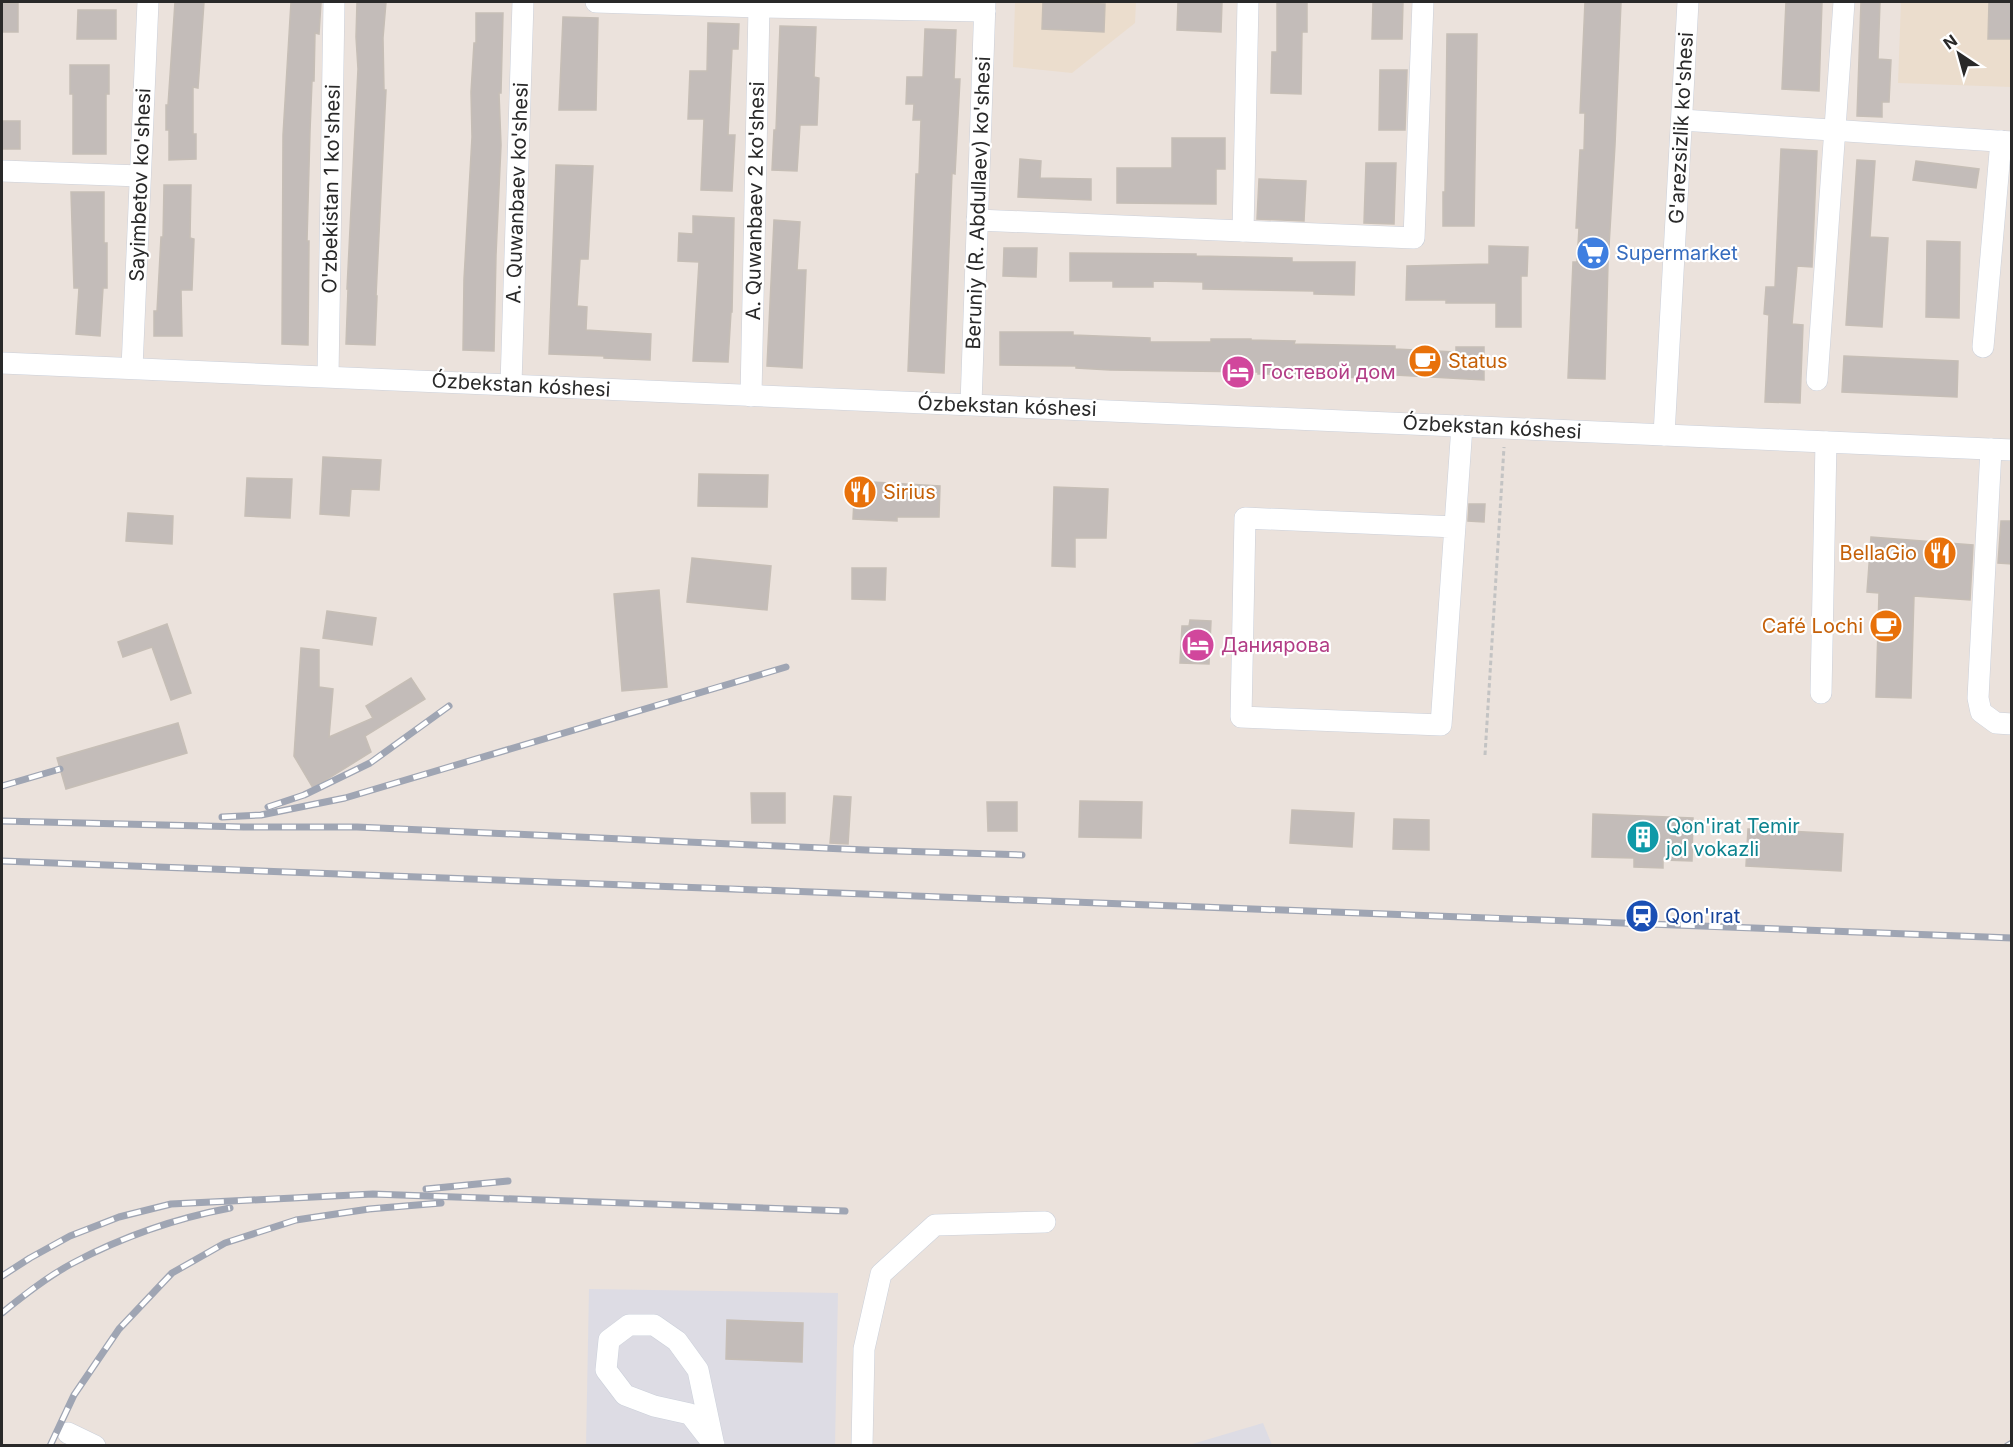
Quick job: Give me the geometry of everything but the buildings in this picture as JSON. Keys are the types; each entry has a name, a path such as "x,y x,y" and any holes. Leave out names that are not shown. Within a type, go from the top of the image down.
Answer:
{"street":[{"name":"Sayimbetov ko'shesi","path":"132,368 148,2"},
{"name":"O'zbekistan 1 ko'shesi","path":"328,376 334,2"},
{"name":"A. Quwanbaev ko'shesi","path":"511,384 523,2"},
{"path":"596,2 759,7 985,6"},
{"path":"1243,231 1248,2"},
{"path":"977,220 1414,238 1423,2"},
{"name":"G'arezsizlik ko'shesi","path":"1664,435 1688,2"},
{"path":"1817,380 1844,2"},
{"name":"Beruniy (R. Abdullaev) ko'shesi","path":"971,404 985,6"},
{"name":"A. Quwanbaev 2 ko'shesi","path":"751,396 759,7"},
{"path":"1682,120 2006,141 1983,347"},
{"path":"2,171 140,176"},
{"name":"Ózbekstan kóshesi","path":"2,363 2001,449"},
{"path":"1455,527 1245,518 1241,717 1441,726 1455,527 1462,426"},
{"path":"1821,693 1826,442"},
{"path":"2001,449 1978,698 1981,712 1996,723 2012,724"},
{"path":"862,1446 864,1349 881,1274 935,1225 1045,1222"},
{"path":"628,1324 654,1325 677,1341 698,1370 714,1445 690,1414 654,1406 625,1395 606,1370 609,1340 628,1324"},
{"path":"68,1434 95,1446"}],"path":[{"path":"1485,754 1505,428"}],"shaded area":[{"path":"1015,2 1136,2 1135,23 1072,73 1013,67"},
{"path":"1901,2 2011,2 2011,87 1898,83"},
{"path":"589,1289 838,1293 835,1445 586,1446"},
{"path":"1263,1423 1272,1445 1189,1445"}],"railway":[{"path":"222,817 261,815 345,798 786,667"},
{"path":"268,807 304,795 370,763 449,706"},
{"path":"2,786 60,769"},
{"path":"2,821 244,827 357,827 1022,855"},
{"path":"2,861 2012,938"},
{"path":"426,1189 508,1181"},
{"path":"2,1276 70,1236 119,1217 171,1204 373,1194 845,1211"},
{"path":"50,1446 74,1395 119,1329 172,1273 225,1243 296,1220 369,1209 441,1203"},
{"path":"2,1313 64,1268 111,1245 190,1217 230,1208"},
{"path":"2007,1446 2012,1443"}],"place":[{"name":"Supermarket","path":"1593,253"},
{"name":"Status","path":"1425,361"},
{"name":"Гостевой дом","path":"1238,372"},
{"name":"Sirius","path":"860,492"},
{"name":"BellaGio","path":"1940,553"},
{"name":"Café Lochi","path":"1886,626"},
{"name":"Даниярова","path":"1198,645"},
{"name":"Qon'irat Temir jol vokazli","path":"1643,837"},
{"name":"Qon'ırat","path":"1642,916"}]}
